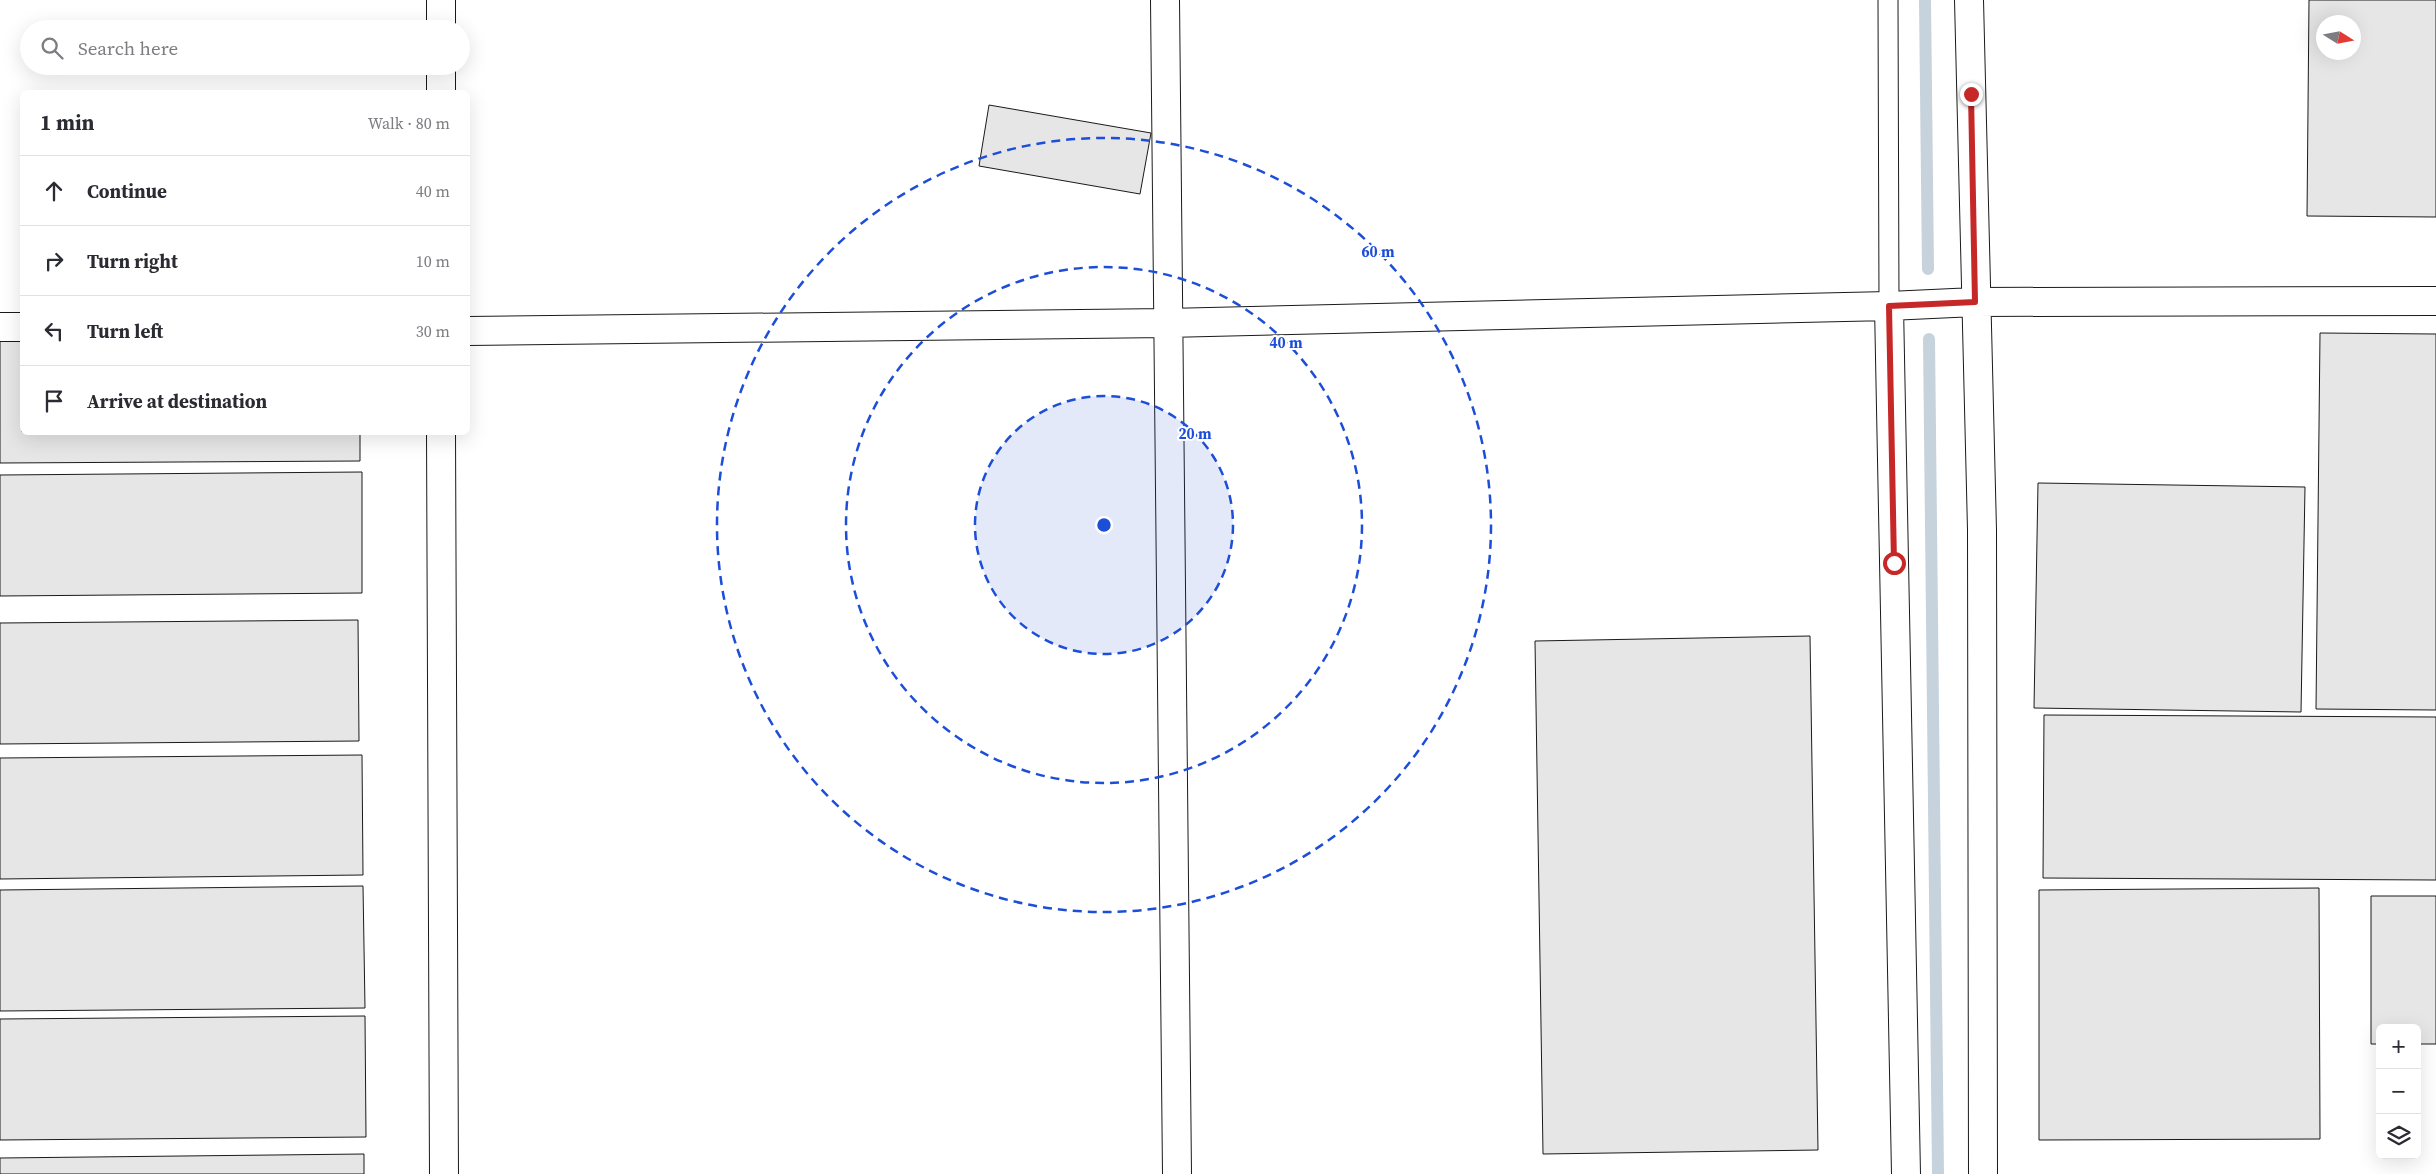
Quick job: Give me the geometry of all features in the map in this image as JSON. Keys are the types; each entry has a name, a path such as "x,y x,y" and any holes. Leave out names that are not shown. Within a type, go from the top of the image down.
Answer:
{"street":[{"path":"441,0 441,20"},
{"path":"1165,0 1177,1174"},
{"path":"1969,0 1982,530 1983,1174"},
{"path":"441,75 441,90"},
{"path":"470,331 1168,323 1889,306 1975,302 2436,301"},
{"path":"1889,306 1906,1174"},
{"path":"0,327 20,327"},
{"path":"441,435 444,1174"}],"lane":[{"path":"1888,0 1889,306"}],"building":[{"path":"2309,0 2436,0 2436,217 2307,216"},
{"path":"989,105 1151,133 1140,194 979,166"},
{"path":"0,333 20,333 20,435 360,435 360,461 0,463"},
{"path":"2320,333 2436,334 2436,710 2316,709"},
{"path":"362,472 362,593 0,596 0,475"},
{"path":"2038,483 2305,487 2301,712 2034,708"},
{"path":"358,620 359,741 0,744 0,623"},
{"path":"1810,636 1818,1150 1543,1154 1535,641"},
{"path":"2044,715 2436,717 2436,880 2043,878"},
{"path":"362,755 363,875 0,879 0,758"},
{"path":"363,886 365,1008 0,1011 0,890"},
{"path":"2319,888 2320,1139 2039,1140 2039,890"},
{"path":"2371,896 2436,896 2436,1044 2421,1044 2421,1024 2376,1024 2376,1044 2371,1044"},
{"path":"365,1016 366,1137 0,1140 0,1019"},
{"path":"364,1154 364,1174 0,1174 0,1158"}],"waterway":[{"path":"1925,0 1928,269"},
{"path":"1929,339 1938,1174"}],"route":[{"path":"1894,563 1889,306 1975,302 1971,94"}]}
